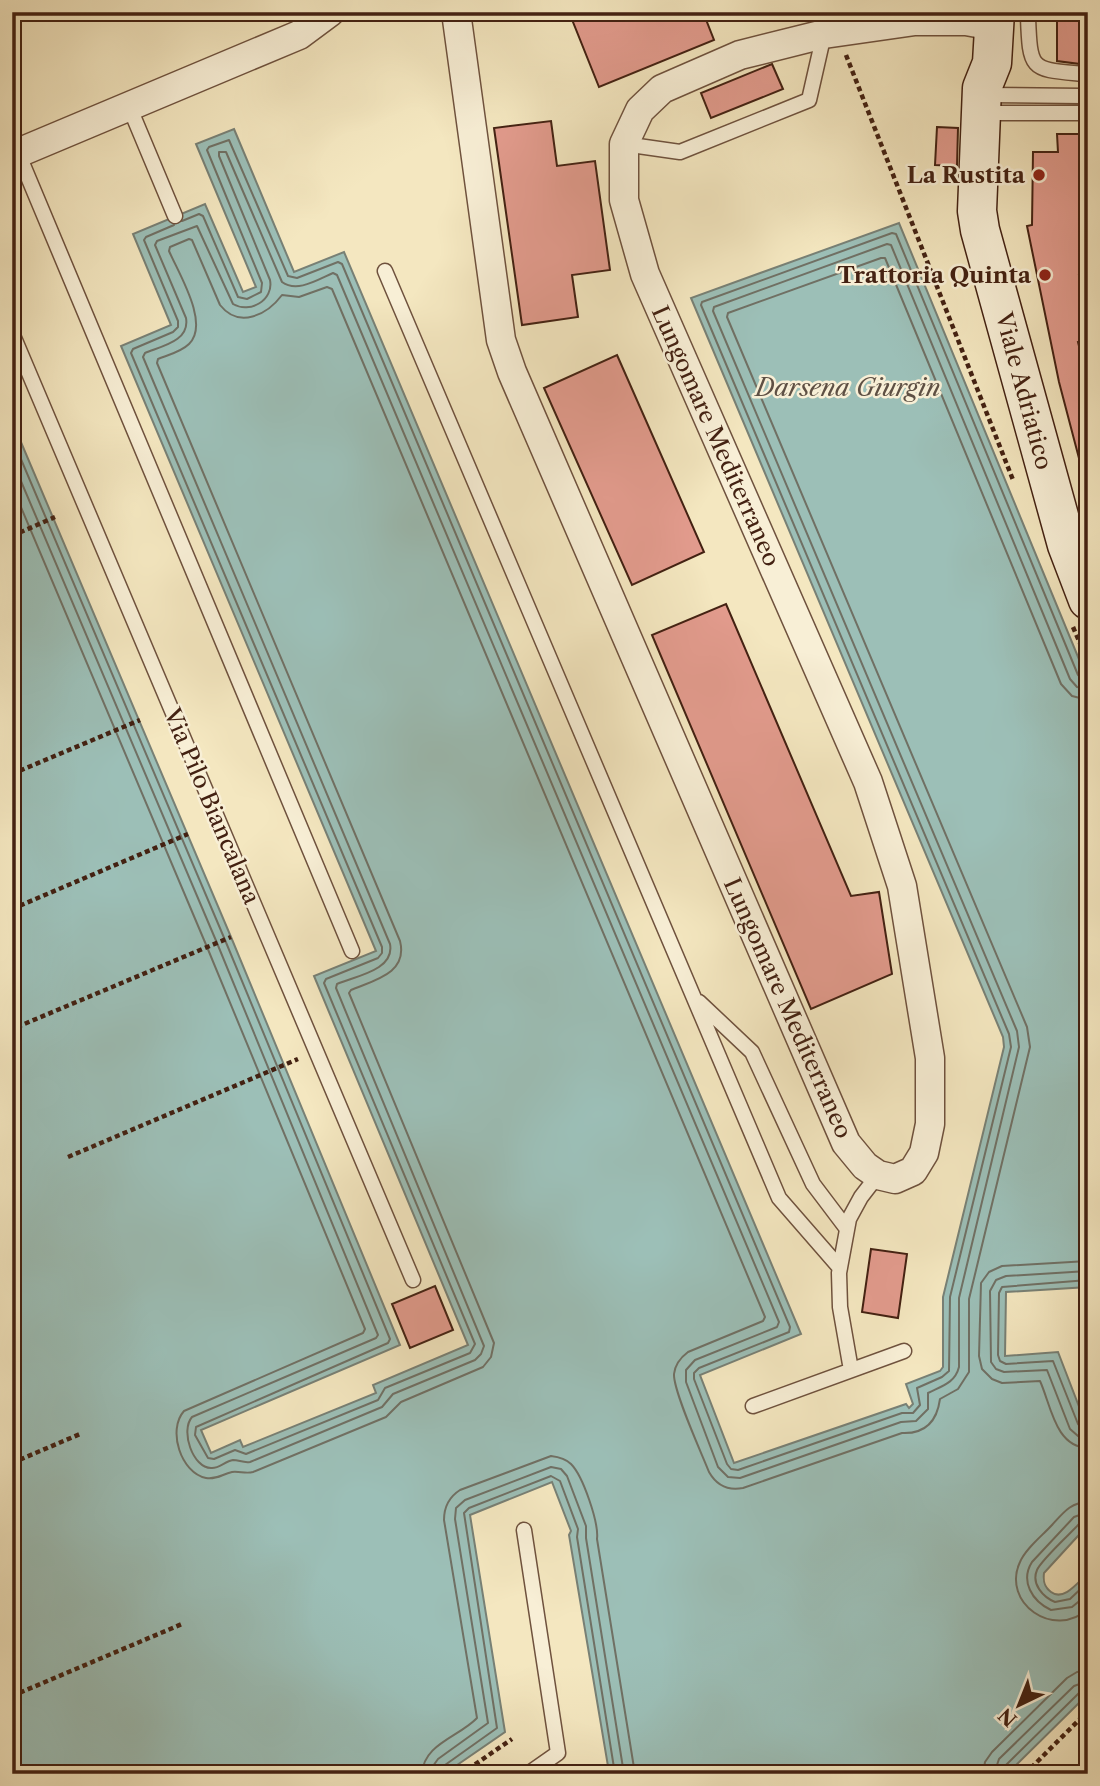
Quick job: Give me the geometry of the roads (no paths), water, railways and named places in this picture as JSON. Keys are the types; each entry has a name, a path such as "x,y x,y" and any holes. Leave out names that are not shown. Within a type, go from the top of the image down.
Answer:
{"street":[{"path":"15,151 299,35 330,12"},
{"name":"Lungomare Mediterraneo","path":"456,12 501,340 512,372 846,1143 865,1166 877,1175 895,1179 912,1171 924,1153 930,1124 930,1058 902,886 868,782 645,274 624,200 624,144 640,110 662,89 740,55 784,42 915,21 995,19"},
{"name":"Viale Adriatico","path":"995,19 985,90 977,211 1067,545 1080,613"}],"lane":[{"path":"1030,12 1029,54 1035,65 1044,70 1084,74 1088,77"},
{"path":"624,144 680,152 809,100 830,34"},
{"path":"985,90 1082,96 1088,101"},
{"path":"985,90 1081,113 1088,108"},
{"path":"129,106 175,216"},
{"path":"15,151 352,951"},
{"path":"384,271 779,1198 840,1268"},
{"name":"Via Pilo Biancalana","path":"12,333 413,1280"},
{"path":"694,998 752,1052 813,1184 848,1229"},
{"path":"851,1370 840,1307 840,1268 849,1219 877,1175"},
{"path":"753,1406 904,1351"},
{"path":"524,1530 558,1753 528,1774"}],"water":[{"name":"Darsena Giurgin","path":"234,129 294,272 344,252 801,1334 700,1375 734,1463 906,1404 909,1408 913,1404 906,1384 940,1371 943,1367 943,1297 1004,1047 1003,1037 691,298 899,223 1088,681 1088,1287 1006,1292 1005,1356 1058,1352 1085,1422 1088,1421 1088,1525 1044,1573 1044,1579 1049,1590 1061,1594 1071,1589 1088,1573 1088,1694 1007,1774 602,1774 609,1772 569,1535 571,1531 552,1482 470,1515 505,1732 444,1774 12,1774 12,421 231,937 400,1345 201,1430 211,1453 240,1440 243,1447 376,1393 373,1385 468,1345 314,976 376,951 121,346 171,325 133,234 205,204 243,292 256,287 196,144"}],"place":[{"name":"La Rustita","path":"1039,175"},
{"name":"Trattoria Quinta","path":"1045,275"}]}
